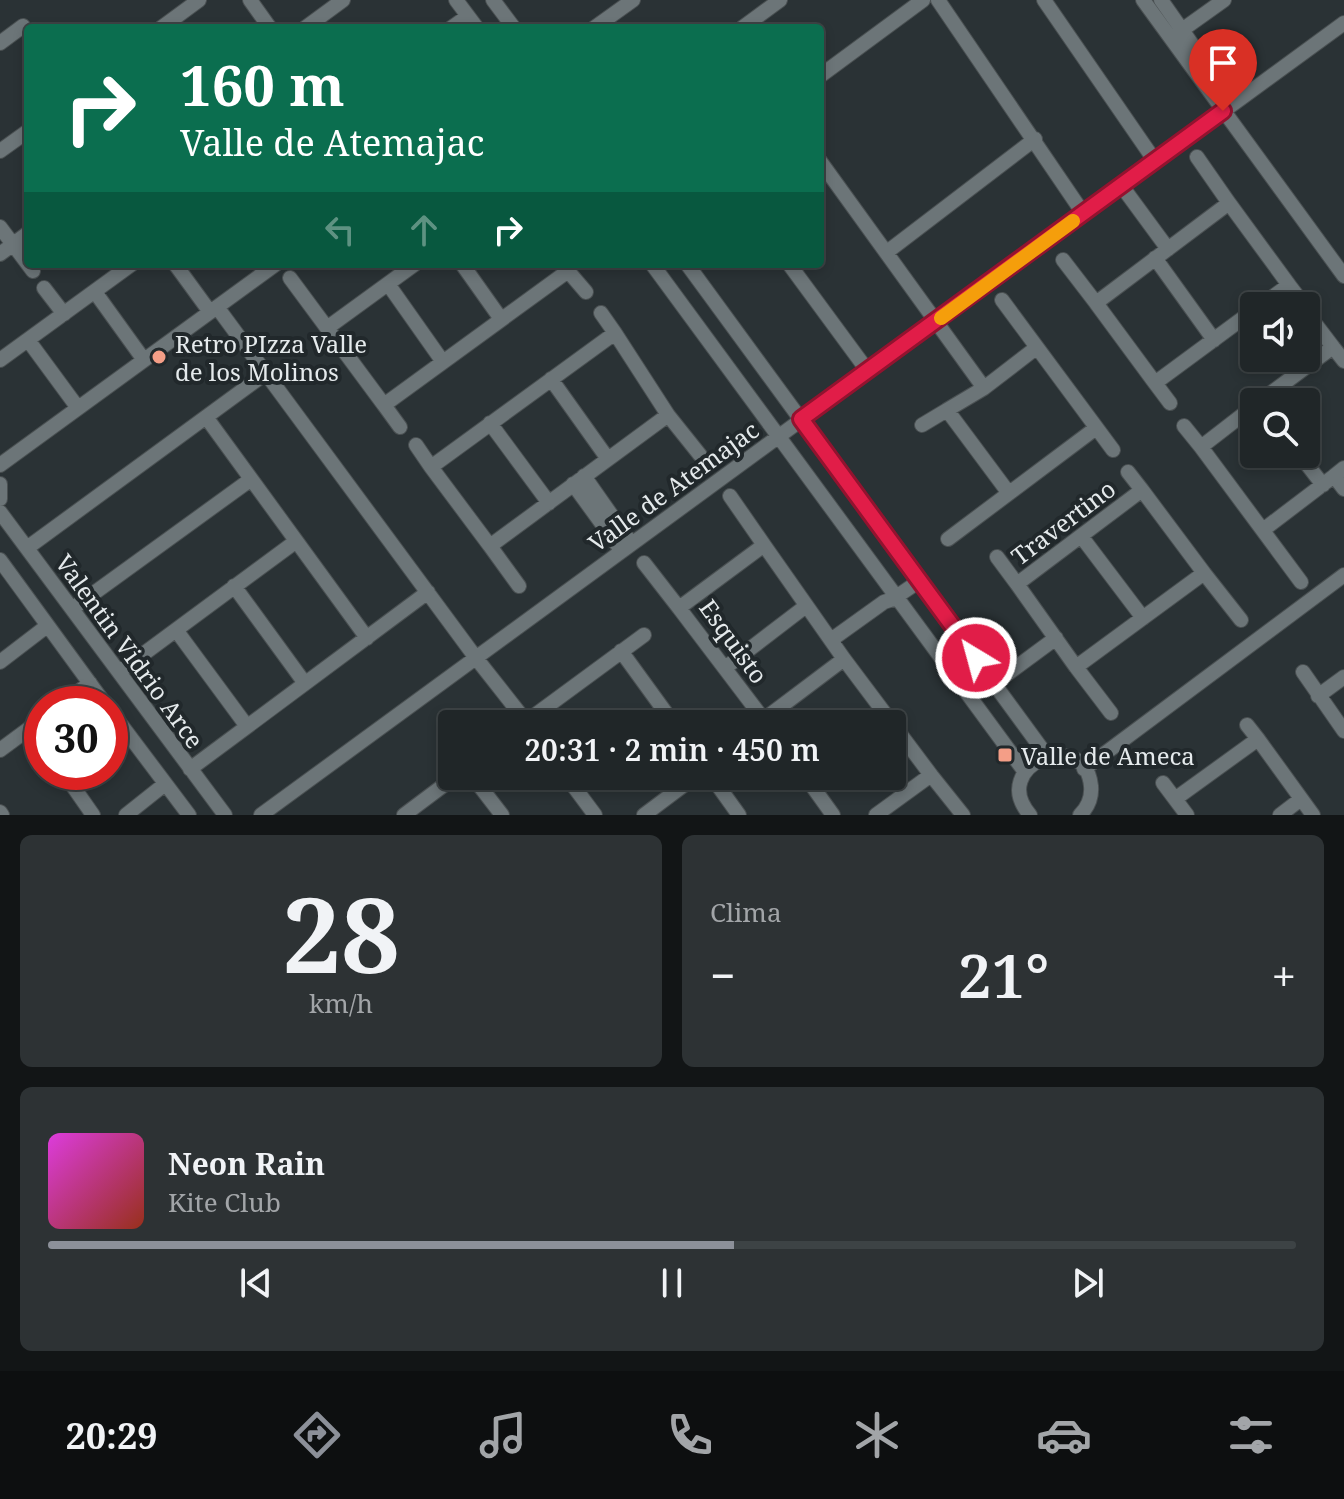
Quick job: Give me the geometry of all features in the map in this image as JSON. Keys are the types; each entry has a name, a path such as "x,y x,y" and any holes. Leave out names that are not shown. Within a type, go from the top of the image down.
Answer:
{"street":[{"path":"166,24 199,0"},
{"path":"250,0 267,24"},
{"path":"310,24 343,0"},
{"path":"456,0 472,22"},
{"path":"494,0 511,24"},
{"path":"612,23 633,0"},
{"path":"747,24 780,0"},
{"path":"824,73 923,0"},
{"path":"938,0 1083,213"},
{"path":"1044,0 1155,161"},
{"path":"1143,0 1344,276"},
{"path":"1161,0 1238,100"},
{"path":"1182,30 1224,0"},
{"name":"Valle de Atemajac","path":"261,815 1344,23"},
{"path":"1,41 23,26"},
{"path":"0,151 24,134"},
{"path":"887,252 1035,139"},
{"path":"1197,157 1294,292"},
{"path":"824,166 984,388"},
{"path":"1121,185 1214,340"},
{"path":"1096,303 1229,203"},
{"path":"0,227 6,250 24,264"},
{"path":"6,250 24,236"},
{"path":"1063,260 1170,403"},
{"path":"29,268 33,271"},
{"path":"0,360 127,268"},
{"path":"178,268 266,373 516,710"},
{"path":"0,465 270,268"},
{"path":"327,328 410,268"},
{"path":"465,268 501,319"},
{"path":"384,405 565,268 586,292"},
{"path":"655,268 1025,772"},
{"path":"690,268 1047,756"},
{"path":"792,268 867,370"},
{"path":"290,278 400,427"},
{"path":"388,284 443,362"},
{"path":"1279,292 1289,285"},
{"path":"44,288 64,314"},
{"path":"95,292 144,360"},
{"path":"1002,300 1113,450"},
{"path":"601,313 668,415 700,455"},
{"path":"1155,383 1240,320"},
{"path":"709,343 732,326"},
{"path":"1320,330 1344,361"},
{"path":"431,467 615,333"},
{"path":"28,340 78,408"},
{"path":"1278,388 1333,347"},
{"path":"922,425 984,388 1036,348"},
{"path":"27,548 266,373"},
{"path":"551,379 608,459"},
{"path":"947,410 1008,492"},
{"path":"490,546 668,415"},
{"path":"206,417 367,638"},
{"path":"1201,447 1240,417"},
{"path":"490,423 549,503"},
{"path":"1184,426 1301,582"},
{"path":"948,539 1096,428"},
{"path":"416,445 519,586"},
{"path":"1128,472 1142,490"},
{"path":"1263,530 1334,476 1344,489"},
{"path":"72,609 250,480"},
{"path":"578,480 626,547"},
{"path":"0,484 0,499"},
{"name":"Travertino","path":"1111,713 1017,584 1142,490 1241,620"},
{"path":"730,496 844,659 876,710"},
{"name":"Valentin Vidrio Arce","path":"0,512 225,815"},
{"path":"1081,536 1143,618"},
{"path":"119,672 295,542"},
{"name":"Esquisto","path":"756,710 679,608 764,545"},
{"path":"997,557 1017,584"},
{"path":"644,563 679,608"},
{"path":"2,566 92,686"},
{"path":"1076,667 1204,573"},
{"path":"1084,769 1344,575"},
{"path":"833,643 884,602 896,598 918,582"},
{"path":"234,586 304,682"},
{"path":"190,769 428,592"},
{"path":"725,668 806,606"},
{"path":"0,662 47,626"},
{"path":"176,630 246,725"},
{"path":"543,710 644,635"},
{"path":"995,683 1056,638"},
{"path":"621,651 663,709"},
{"path":"780,710 844,659"},
{"path":"1303,672 1344,731"},
{"path":"1318,696 1344,677"},
{"path":"86,686 90,683"},
{"path":"1247,725 1313,815"},
{"path":"0,750 24,732"},
{"name":"Valentin Vidrio Arce","path":"128,734 189,815"},
{"path":"1175,799 1258,739"},
{"path":"906,747 963,815"},
{"path":"1027,814 1020,785 1025,772 1034,762 1047,756 1061,755 1074,759 1084,769 1090,782 1091,796 1085,813"},
{"path":"876,815 931,775"},
{"path":"1163,783 1187,815"},
{"path":"126,815 165,784"},
{"path":"76,790 93,815"},
{"path":"404,815 438,790"},
{"path":"483,790 502,815"},
{"path":"578,790 595,815"},
{"path":"644,815 677,790"},
{"path":"721,790 739,815"},
{"path":"815,790 833,815"},
{"path":"1280,815 1301,799"}],"slow traffic":[{"path":"941,318 1073,221"}],"place":[{"name":"Retro PIzza Valle de los Molinos","path":"159,357"},
{"name":"Valle de Ameca","path":"1005,755"}],"route":[{"path":"976,658 801,419 1223,111"}]}
